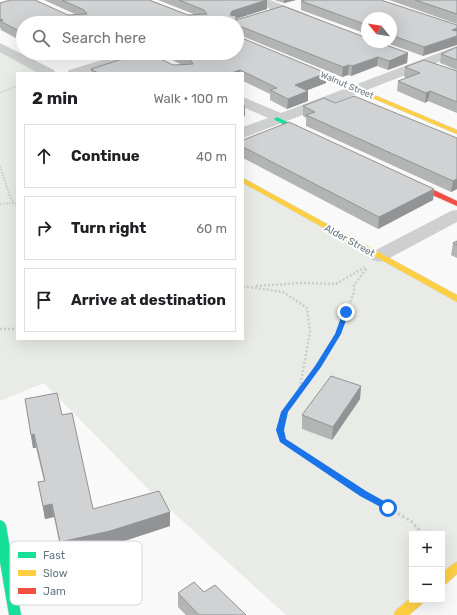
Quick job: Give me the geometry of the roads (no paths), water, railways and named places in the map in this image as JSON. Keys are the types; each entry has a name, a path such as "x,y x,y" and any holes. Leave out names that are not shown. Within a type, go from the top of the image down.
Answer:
{"street":[{"path":"259,0 318,23"},
{"path":"264,15 299,5"},
{"path":"0,46 16,55"},
{"path":"244,133 457,50"},
{"path":"403,55 444,71"},
{"path":"25,60 47,72"},
{"path":"78,72 122,60"},
{"name":"Walnut Street","path":"293,62 457,132"},
{"path":"244,102 320,140"},
{"path":"399,177 457,204"},
{"name":"Alder Street","path":"244,181 457,299"},
{"path":"379,256 457,215"},
{"path":"0,525 10,585"},
{"path":"445,577 457,567"},
{"path":"400,615 414,603"},
{"path":"13,605 15,615"}]}
